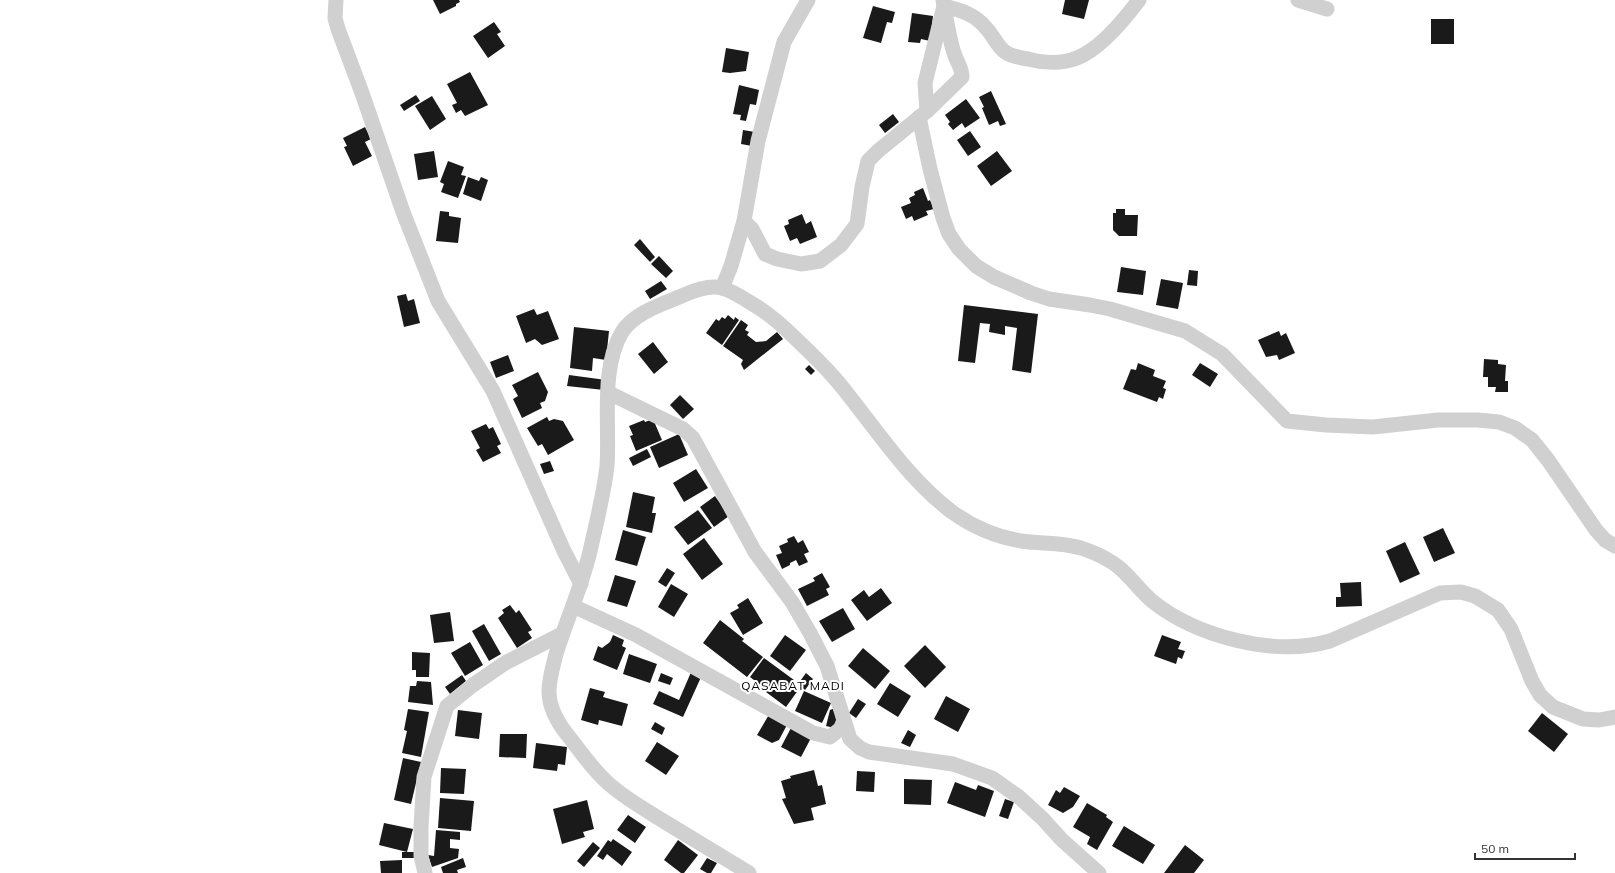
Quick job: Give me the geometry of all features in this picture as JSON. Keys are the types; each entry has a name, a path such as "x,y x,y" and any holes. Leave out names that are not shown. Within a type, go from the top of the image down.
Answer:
{"street":[{"path":"336,0 335,18 338,30 362,93 403,212 438,301 493,391 564,551 581,584"},
{"path":"722,288 731,266 744,222 758,141 784,42 808,0"},
{"path":"944,3 975,17 1005,52 1042,63 1059,62 1076,58 1092,48 1112,33 1139,0"},
{"path":"1298,0 1327,9"},
{"path":"744,222 752,229 768,256 801,264 820,261 841,245 857,224 862,187 868,161 923,114 962,77 962,68 955,55 949,33 944,3"},
{"path":"944,3 925,83 923,114 930,169 943,218 949,234 959,250 976,266 988,274 1031,293 1049,299 1110,309 1185,331 1222,354 1287,421 1326,426 1374,427 1438,420 1478,420 1499,422 1515,428 1532,440 1548,460 1589,522 1605,540 1615,546"},
{"path":"749,873 655,816 608,783 565,733 552,710 549,700 552,669 562,634 588,564 604,486 607,465 609,376 611,360 617,344 624,329 636,317 664,303 707,288 722,288 765,312 798,340 839,383 906,468 933,496 969,524 990,534 1022,541 1082,548 1117,566 1151,600 1180,619 1210,632 1245,643 1280,647 1314,645 1330,641 1392,612 1440,593 1452,592 1468,594 1487,602 1498,610 1511,629 1524,665 1534,686 1540,695 1553,707 1583,719 1599,720 1615,717"},
{"path":"609,393 683,429 693,438 755,552 792,602 810,632 827,666 850,739 860,748 868,752 953,764 992,778 1019,797 1043,819 1062,840 1099,873"},
{"path":"573,606 636,635 813,733 830,737 840,729 844,722"},
{"path":"425,873 421,856 424,777 447,706 473,685 505,663 562,634"}],"building":[{"path":"433,0 459,0 460,2 456,4 456,6 440,14"},
{"path":"1065,0 1089,0 1084,19 1062,14"},
{"path":"873,6 895,12 892,23 887,22 881,43 863,38"},
{"path":"912,13 933,16 930,41 921,39 920,43 908,42"},
{"path":"1431,19 1454,19 1454,44 1431,44"},
{"path":"494,22 501,32 497,34 505,46 488,58 473,36"},
{"path":"726,48 749,52 746,71 730,73 722,72"},
{"path":"470,72 488,105 465,116 461,110 456,113 452,105 457,103 447,84"},
{"path":"739,85 759,90 756,105 750,104 746,121 740,120 741,115 733,114"},
{"path":"991,91 1006,124 1000,126 998,121 989,125 982,108 984,107 979,97"},
{"path":"416,95 420,101 404,111 400,105"},
{"path":"432,96 446,119 430,130 415,106"},
{"path":"966,99 980,118 965,128 962,123 953,130 948,124 950,122 945,115"},
{"path":"893,114 899,122 885,133 879,125"},
{"path":"365,127 371,139 365,142 372,156 353,166 344,147 347,146 343,138"},
{"path":"743,130 755,132 752,146 741,144"},
{"path":"970,131 981,147 968,156 957,140"},
{"path":"434,151 438,177 418,180 414,154"},
{"path":"997,151 1012,171 991,186 977,166"},
{"path":"448,161 464,167 461,175 466,176 458,198 441,192 444,184 440,182"},
{"path":"468,177 479,181 481,177 488,180 481,201 463,194"},
{"path":"923,188 928,201 930,200 934,209 926,211 928,215 914,221 912,216 906,219 901,207 911,203 909,198 915,195 914,192"},
{"path":"1116,209 1125,209 1125,215 1138,215 1137,236 1119,236 1113,230 1113,213 1116,213"},
{"path":"440,211 449,212 449,216 461,218 458,243 436,241"},
{"path":"802,214 806,224 811,221 817,237 800,244 797,238 790,241 784,226 789,224 788,220"},
{"path":"640,239 655,257 650,262 634,245"},
{"path":"659,256 673,271 666,278 651,264"},
{"path":"1121,267 1146,271 1143,295 1117,292"},
{"path":"1189,270 1198,271 1197,286 1187,285"},
{"path":"1161,279 1183,283 1178,309 1156,305"},
{"path":"661,281 667,289 650,299 645,291"},
{"path":"406,294 408,301 414,299 420,323 404,327 397,296"},
{"path":"964,305 1038,314 1031,373 1012,370 1017,328 1005,326 1005,335 989,332 990,324 980,323 975,363 958,361"},
{"path":"534,309 537,315 548,311 559,339 542,345 535,339 526,343 516,316"},
{"path":"728,315 734,320 735,317 739,320 722,345 706,333 716,319 719,321 722,317 725,319"},
{"path":"741,320 748,325 745,330 749,332 747,335 756,342 766,341 777,332 783,339 744,370 741,364 743,360 723,346"},
{"path":"574,327 609,331 606,360 593,358 592,371 570,368"},
{"path":"1279,331 1281,336 1286,333 1295,353 1279,360 1277,355 1266,357 1258,340"},
{"path":"653,342 668,362 654,374 638,354"},
{"path":"508,355 514,371 496,378 490,362"},
{"path":"1484,359 1498,360 1498,364 1506,365 1505,381 1508,381 1508,392 1495,392 1496,387 1488,387 1488,377 1483,377"},
{"path":"1138,363 1155,370 1153,376 1166,381 1163,388 1166,389 1163,399 1159,397 1157,402 1123,389 1131,369 1136,370"},
{"path":"1200,363 1218,374 1210,387 1192,375"},
{"path":"809,365 815,371 811,375 805,369"},
{"path":"538,372 548,392 545,401 540,403 542,408 522,418 513,399 518,396 512,385"},
{"path":"569,375 606,380 604,390 567,386"},
{"path":"680,395 694,409 683,419 670,405"},
{"path":"547,417 549,421 554,419 563,421 574,440 548,455 542,444 538,446 527,428"},
{"path":"653,419 662,440 636,451 630,436 633,435 629,426 644,420 645,422"},
{"path":"486,424 489,429 493,427 501,444 497,446 501,453 483,462 476,450 480,448 471,431"},
{"path":"679,434 688,455 659,468 650,447"},
{"path":"647,449 651,457 633,466 629,458"},
{"path":"550,461 554,471 544,474 540,464"},
{"path":"696,469 708,488 684,502 673,483"},
{"path":"633,492 655,497 652,513 656,513 652,533 626,527"},
{"path":"715,496 729,516 714,527 700,507"},
{"path":"698,510 712,528 688,545 674,527"},
{"path":"1443,528 1455,553 1434,562 1423,537"},
{"path":"623,530 646,537 637,566 615,560"},
{"path":"794,536 798,543 803,540 809,552 804,554 808,562 799,566 796,560 782,569 776,555 782,553 779,546 788,542 787,539"},
{"path":"704,538 723,564 702,580 683,554"},
{"path":"1405,542 1420,574 1400,583 1386,551"},
{"path":"667,568 675,573 666,587 658,582"},
{"path":"822,573 830,587 826,589 829,595 807,606 798,589 815,581 813,578"},
{"path":"615,575 636,581 627,607 607,601"},
{"path":"1361,582 1362,606 1336,607 1336,597 1341,597 1340,583"},
{"path":"671,584 688,594 674,617 658,607"},
{"path":"881,588 892,603 867,621 851,600 864,590 869,597"},
{"path":"748,598 763,623 743,635 730,613 739,608 737,605"},
{"path":"510,605 516,613 519,610 532,630 528,632 532,638 517,648 498,618 504,613 502,610"},
{"path":"843,608 855,629 832,642 819,621"},
{"path":"450,612 454,641 434,643 430,615"},
{"path":"720,620 744,639 742,641 763,657 747,677 703,643"},
{"path":"484,624 501,654 489,661 472,631"},
{"path":"613,635 624,640 622,646 626,648 617,670 593,660 598,646 602,648 610,642"},
{"path":"785,635 806,650 790,671 770,656"},
{"path":"1162,635 1181,642 1178,649 1185,651 1182,659 1178,657 1176,664 1154,656"},
{"path":"470,642 483,665 465,676 451,653"},
{"path":"925,645 946,667 925,688 904,666"},
{"path":"863,648 890,671 875,689 848,666"},
{"path":"412,652 430,653 429,677 416,677 416,670 412,670"},
{"path":"629,654 657,664 650,683 623,674"},
{"path":"764,658 794,680 792,684 799,689 786,707 766,692 767,690 750,677"},
{"path":"692,670 702,675 683,717 653,704 659,691 679,700"},
{"path":"661,673 673,678 670,685 658,681"},
{"path":"806,673 813,679 805,690 798,684"},
{"path":"462,675 466,681 450,694 445,687"},
{"path":"417,681 431,682 433,705 408,702 410,686 416,686"},
{"path":"890,683 911,696 898,717 877,704"},
{"path":"590,688 605,692 603,697 628,704 622,726 599,720 598,725 581,720"},
{"path":"804,691 831,703 822,723 795,711"},
{"path":"946,696 970,709 958,732 934,719"},
{"path":"858,699 866,704 856,718 849,713"},
{"path":"835,708 836,720 834,728 826,726 830,710"},
{"path":"408,709 429,712 421,757 402,753 407,731 404,730"},
{"path":"458,710 482,713 479,739 455,736"},
{"path":"770,713 788,723 779,740 772,743 757,735"},
{"path":"1542,713 1568,734 1554,752 1528,731"},
{"path":"655,722 665,728 662,735 651,729"},
{"path":"792,726 812,736 801,757 781,747"},
{"path":"908,730 916,735 910,747 901,743"},
{"path":"500,734 527,734 526,758 499,757"},
{"path":"657,742 679,756 666,775 645,761"},
{"path":"536,743 567,747 565,765 558,764 557,771 533,768"},
{"path":"403,758 421,762 411,804 394,800"},
{"path":"441,768 466,769 464,794 440,793"},
{"path":"814,770 818,786 822,785 826,804 811,808 814,820 794,824 782,799 786,798 781,781 791,778 790,776"},
{"path":"857,771 875,772 874,792 856,791"},
{"path":"904,779 932,780 931,805 904,804"},
{"path":"955,782 976,790 978,785 994,791 985,817 947,803"},
{"path":"1064,787 1080,796 1073,807 1063,813 1048,805 1056,790 1060,793"},
{"path":"440,798 474,801 471,831 438,828"},
{"path":"1005,799 1014,802 1008,819 999,816"},
{"path":"587,800 594,829 583,832 585,837 562,844 553,809"},
{"path":"1087,803 1107,815 1106,817 1113,822 1097,850 1087,844 1090,837 1073,827"},
{"path":"628,815 646,827 635,843 617,830"},
{"path":"384,823 413,829 407,852 379,845"},
{"path":"1124,826 1155,845 1143,864 1112,846"},
{"path":"436,830 460,832 460,840 450,839 450,848 459,849 458,858 432,867 428,855 434,856"},
{"path":"613,839 632,852 622,866 607,854 603,860 597,856 608,840 611,842"},
{"path":"678,840 698,855 684,873 681,873 664,860"},
{"path":"593,842 600,848 584,867 577,861"},
{"path":"1185,845 1204,860 1194,873 1164,873"},
{"path":"402,852 415,852 415,858 402,858"},
{"path":"463,858 466,867 457,870 458,873 443,873 441,867"},
{"path":"707,858 717,863 711,873 707,873 700,869"},
{"path":"402,860 402,873 381,873 380,861"}],"district":[{"name":"QASABAT MADI","path":"793,685"}]}
